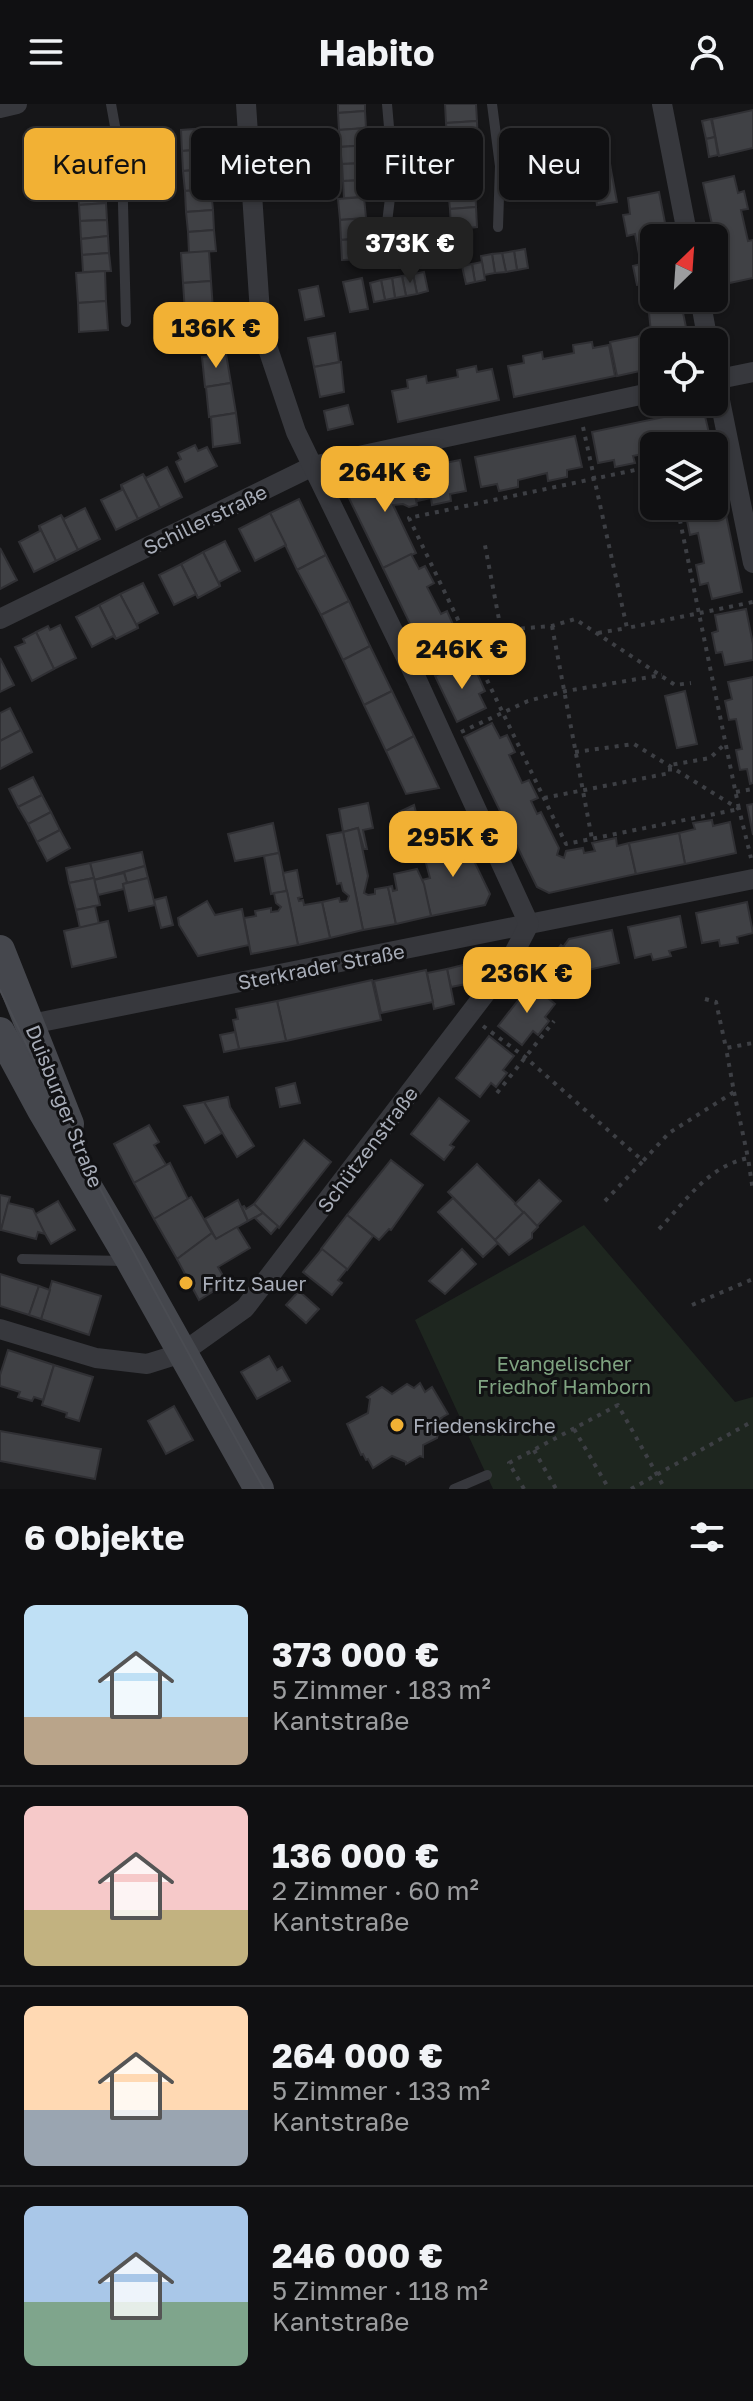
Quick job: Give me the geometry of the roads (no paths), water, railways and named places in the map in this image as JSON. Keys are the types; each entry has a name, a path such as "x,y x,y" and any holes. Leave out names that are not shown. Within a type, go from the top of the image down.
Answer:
{"main road":[{"name":"Duisburger Straße","path":"0,950 31,1024 58,1101 131,1261"},
{"name":"Duisburger Straße","path":"0,1032 259,1489"}],"street":[{"path":"0,108 17,104"},
{"path":"246,104 261,328 296,432 416,678 529,924"},
{"path":"662,104 685,224"},
{"path":"728,375 753,372"},
{"name":"Schillerstraße","path":"0,619 313,466 640,395"},
{"path":"723,416 753,563"},
{"name":"Sterkrader Straße","path":"31,1024 753,879"},
{"name":"Schützenstraße","path":"182,1353 245,1308 510,961 529,924"},
{"path":"0,1329 96,1358 147,1364 182,1353"}],"lane":[{"path":"111,104 122,165 126,322"},
{"path":"383,256 393,173 387,104"},
{"path":"492,104 500,166 498,227"},
{"path":"22,1259 131,1261"},
{"path":"454,1489 487,1475"}],"tram line":[{"path":"0,990 128,1242 264,1489"}],"place":[{"name":"Fritz Sauer","path":"186,1283"},
{"name":"Friedenskirche","path":"397,1425"}],"park label":[{"name":"Evangelischer Friedhof Hamborn","path":"564,1374"}]}
